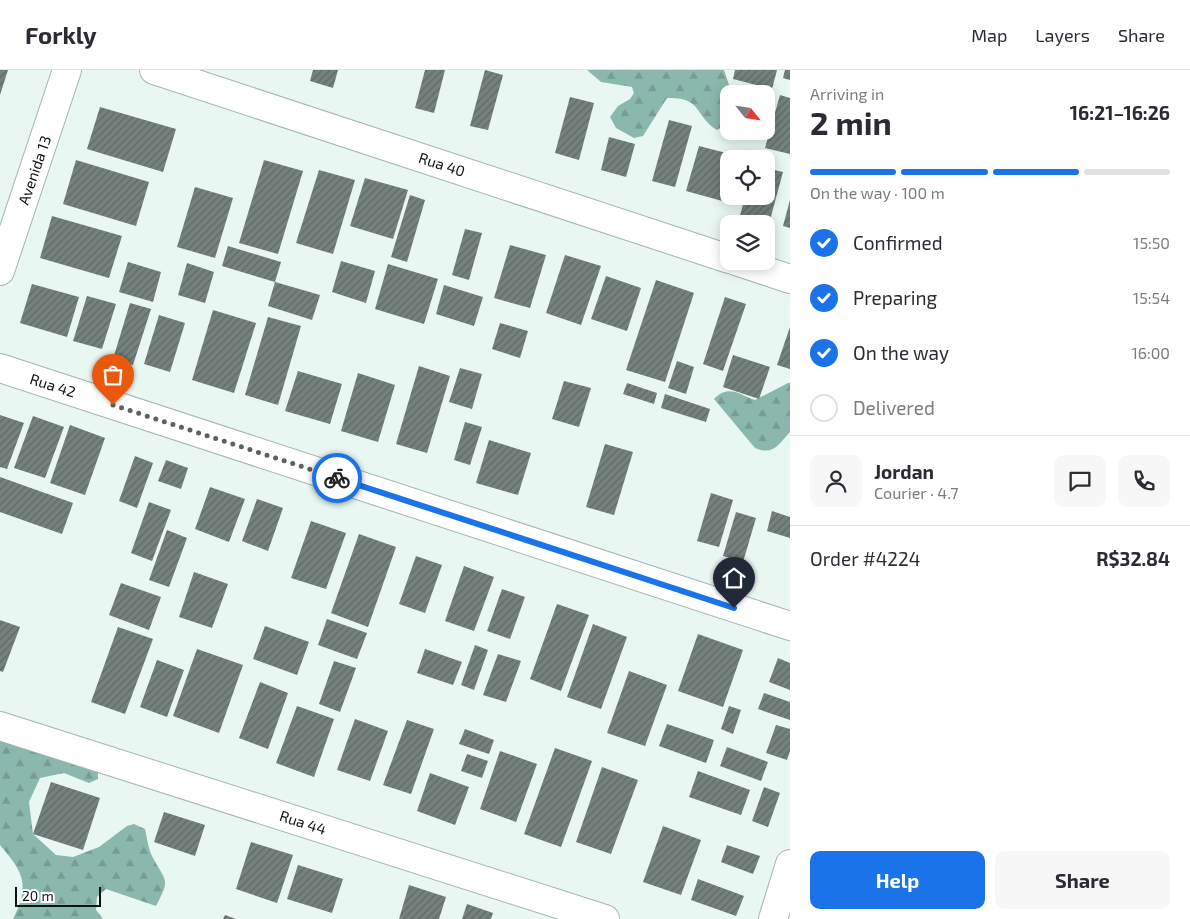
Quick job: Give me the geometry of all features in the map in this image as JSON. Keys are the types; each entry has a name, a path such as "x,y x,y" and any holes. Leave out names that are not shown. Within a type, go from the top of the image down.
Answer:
{"street":[{"name":"Avenida 13","path":"0,271 67,70"},
{"name":"Rua 40","path":"154,70 720,256"},
{"path":"763,270 790,279"},
{"name":"Rua 42","path":"0,368 790,626"},
{"name":"Rua 44","path":"0,726 606,919"},
{"path":"773,919 790,864"}],"green space":[{"path":"587,70 724,70 729,85 720,85 720,128 717,130 710,125 693,104 679,99 667,98 643,136 634,138 616,128 610,117 618,106 630,99 634,93 632,87 601,82"},
{"path":"790,383 790,432 775,448 767,451 755,448 714,399 719,394 729,391 755,400"},
{"path":"0,739 85,759 98,773 98,779 89,783 64,773 40,778 29,802 33,834 56,855 73,857 99,847 127,826 134,824 145,829 151,853 165,880 164,890 156,906 106,889 97,897 96,910 103,919 13,919 22,897 23,888 22,880 15,864 0,845"}],"building":[{"path":"0,70 8,70 0,95"},
{"path":"313,70 338,70 333,88 310,81"},
{"path":"425,70 445,70 434,113 415,108"},
{"path":"485,70 503,75 488,130 470,126"},
{"path":"735,70 777,70 773,85 756,85 733,79"},
{"path":"785,70 790,70 790,80 783,78"},
{"path":"780,95 790,98 790,154 765,148 767,140 775,140 775,113"},
{"path":"570,97 594,103 579,160 555,153"},
{"path":"100,107 176,129 163,172 87,149"},
{"path":"669,120 692,126 675,187 652,181"},
{"path":"609,137 635,144 626,177 601,170"},
{"path":"699,146 720,151 720,200 686,191"},
{"path":"76,160 149,182 136,226 63,204"},
{"path":"264,160 303,171 278,254 239,243"},
{"path":"319,170 355,180 333,254 296,243"},
{"path":"775,170 783,172 775,202"},
{"path":"365,178 408,190 393,239 350,226"},
{"path":"195,187 233,198 215,258 177,247"},
{"path":"410,195 425,200 407,262 391,257"},
{"path":"790,200 790,228 783,226"},
{"path":"743,205 774,205 771,215 740,215"},
{"path":"52,216 122,236 109,278 40,258"},
{"path":"465,229 482,233 469,280 452,275"},
{"path":"510,245 546,255 530,308 494,298"},
{"path":"228,246 281,262 275,282 222,266"},
{"path":"565,255 601,266 581,325 546,313"},
{"path":"341,261 375,271 366,303 332,292"},
{"path":"128,262 161,272 153,302 119,292"},
{"path":"187,263 214,272 205,303 178,295"},
{"path":"388,264 438,279 424,324 375,309"},
{"path":"606,276 641,288 627,331 591,319"},
{"path":"656,280 694,293 665,382 626,370"},
{"path":"275,282 320,295 312,320 268,306"},
{"path":"32,284 79,297 67,337 20,323"},
{"path":"444,285 483,297 474,326 436,314"},
{"path":"87,296 116,304 102,349 73,341"},
{"path":"725,297 746,304 723,371 703,364"},
{"path":"130,303 151,309 133,365 113,359"},
{"path":"213,310 256,323 234,393 192,380"},
{"path":"159,315 185,323 170,372 144,364"},
{"path":"268,317 301,326 278,405 245,395"},
{"path":"500,323 528,331 520,358 492,349"},
{"path":"790,327 790,369 777,365"},
{"path":"733,355 770,367 759,399 723,387"},
{"path":"677,361 694,367 686,394 668,388"},
{"path":"419,366 450,376 427,453 396,444"},
{"path":"460,368 482,374 472,409 449,402"},
{"path":"298,371 342,384 330,424 285,411"},
{"path":"358,373 395,385 378,442 341,431"},
{"path":"564,381 591,388 579,427 552,419"},
{"path":"627,383 657,393 654,404 623,394"},
{"path":"665,394 710,409 706,422 661,408"},
{"path":"0,415 24,423 7,469 0,467"},
{"path":"33,416 64,427 45,478 14,468"},
{"path":"465,422 482,427 470,465 454,460"},
{"path":"70,425 105,438 85,495 50,483"},
{"path":"489,440 531,453 518,495 476,483"},
{"path":"605,444 633,452 614,515 586,507"},
{"path":"135,456 153,463 137,508 119,501"},
{"path":"166,460 188,468 181,489 158,481"},
{"path":"0,477 73,503 62,534 0,512"},
{"path":"210,487 245,499 229,542 195,529"},
{"path":"711,493 733,500 719,547 697,541"},
{"path":"257,499 283,508 268,551 242,541"},
{"path":"149,502 171,510 152,561 131,553"},
{"path":"772,511 790,517 790,538 767,531"},
{"path":"736,512 756,518 743,562 723,556"},
{"path":"311,521 346,533 326,589 291,578"},
{"path":"167,530 187,538 169,587 149,580"},
{"path":"359,534 396,547 368,627 331,613"},
{"path":"416,556 442,565 425,613 399,604"},
{"path":"464,566 494,577 474,631 445,621"},
{"path":"194,572 228,584 212,628 179,617"},
{"path":"121,583 161,597 149,630 109,615"},
{"path":"502,589 525,597 510,639 487,631"},
{"path":"557,604 589,615 561,691 530,679"},
{"path":"327,619 367,633 357,659 318,645"},
{"path":"0,620 20,627 3,672 0,671"},
{"path":"593,624 627,637 601,709 567,697"},
{"path":"265,626 309,642 297,675 253,659"},
{"path":"118,627 153,639 125,714 91,702"},
{"path":"698,634 743,650 723,707 678,691"},
{"path":"475,645 488,650 474,690 461,685"},
{"path":"197,649 243,665 219,733 173,716"},
{"path":"425,649 462,662 453,685 417,673"},
{"path":"498,654 521,661 506,702 483,695"},
{"path":"778,658 790,663 790,690 769,682"},
{"path":"157,660 184,670 167,717 140,707"},
{"path":"334,661 356,668 340,712 319,704"},
{"path":"629,671 667,685 645,746 607,733"},
{"path":"260,682 288,693 268,749 239,738"},
{"path":"764,693 790,702 790,720 758,709"},
{"path":"297,706 334,719 314,777 276,763"},
{"path":"729,706 741,710 733,734 721,729"},
{"path":"355,719 388,731 370,781 337,770"},
{"path":"407,720 434,729 411,794 383,785"},
{"path":"667,724 714,740 706,763 659,746"},
{"path":"776,725 790,729 790,751 787,760 766,753"},
{"path":"465,729 494,740 489,754 459,744"},
{"path":"727,747 768,762 761,781 720,766"},
{"path":"555,748 592,761 561,847 524,834"},
{"path":"500,751 537,764 516,822 480,809"},
{"path":"467,754 488,761 482,778 461,771"},
{"path":"602,767 638,780 611,854 576,842"},
{"path":"698,771 750,790 741,815 689,797"},
{"path":"430,773 469,787 455,825 417,811"},
{"path":"51,782 100,798 83,850 33,834"},
{"path":"764,787 780,793 768,827 752,821"},
{"path":"164,812 205,825 195,856 154,842"},
{"path":"663,826 701,840 681,895 643,882"},
{"path":"251,842 293,855 277,903 236,889"},
{"path":"727,845 760,856 753,874 721,862"},
{"path":"298,865 343,879 332,913 287,899"},
{"path":"698,879 744,896 736,916 691,900"},
{"path":"409,885 446,897 439,919 399,919"},
{"path":"467,904 493,913 491,919 462,919"},
{"path":"225,915 236,919 223,919"}],"way so far":[{"path":"113,405 337,478"}],"route":[{"path":"337,478 734,608"}]}
